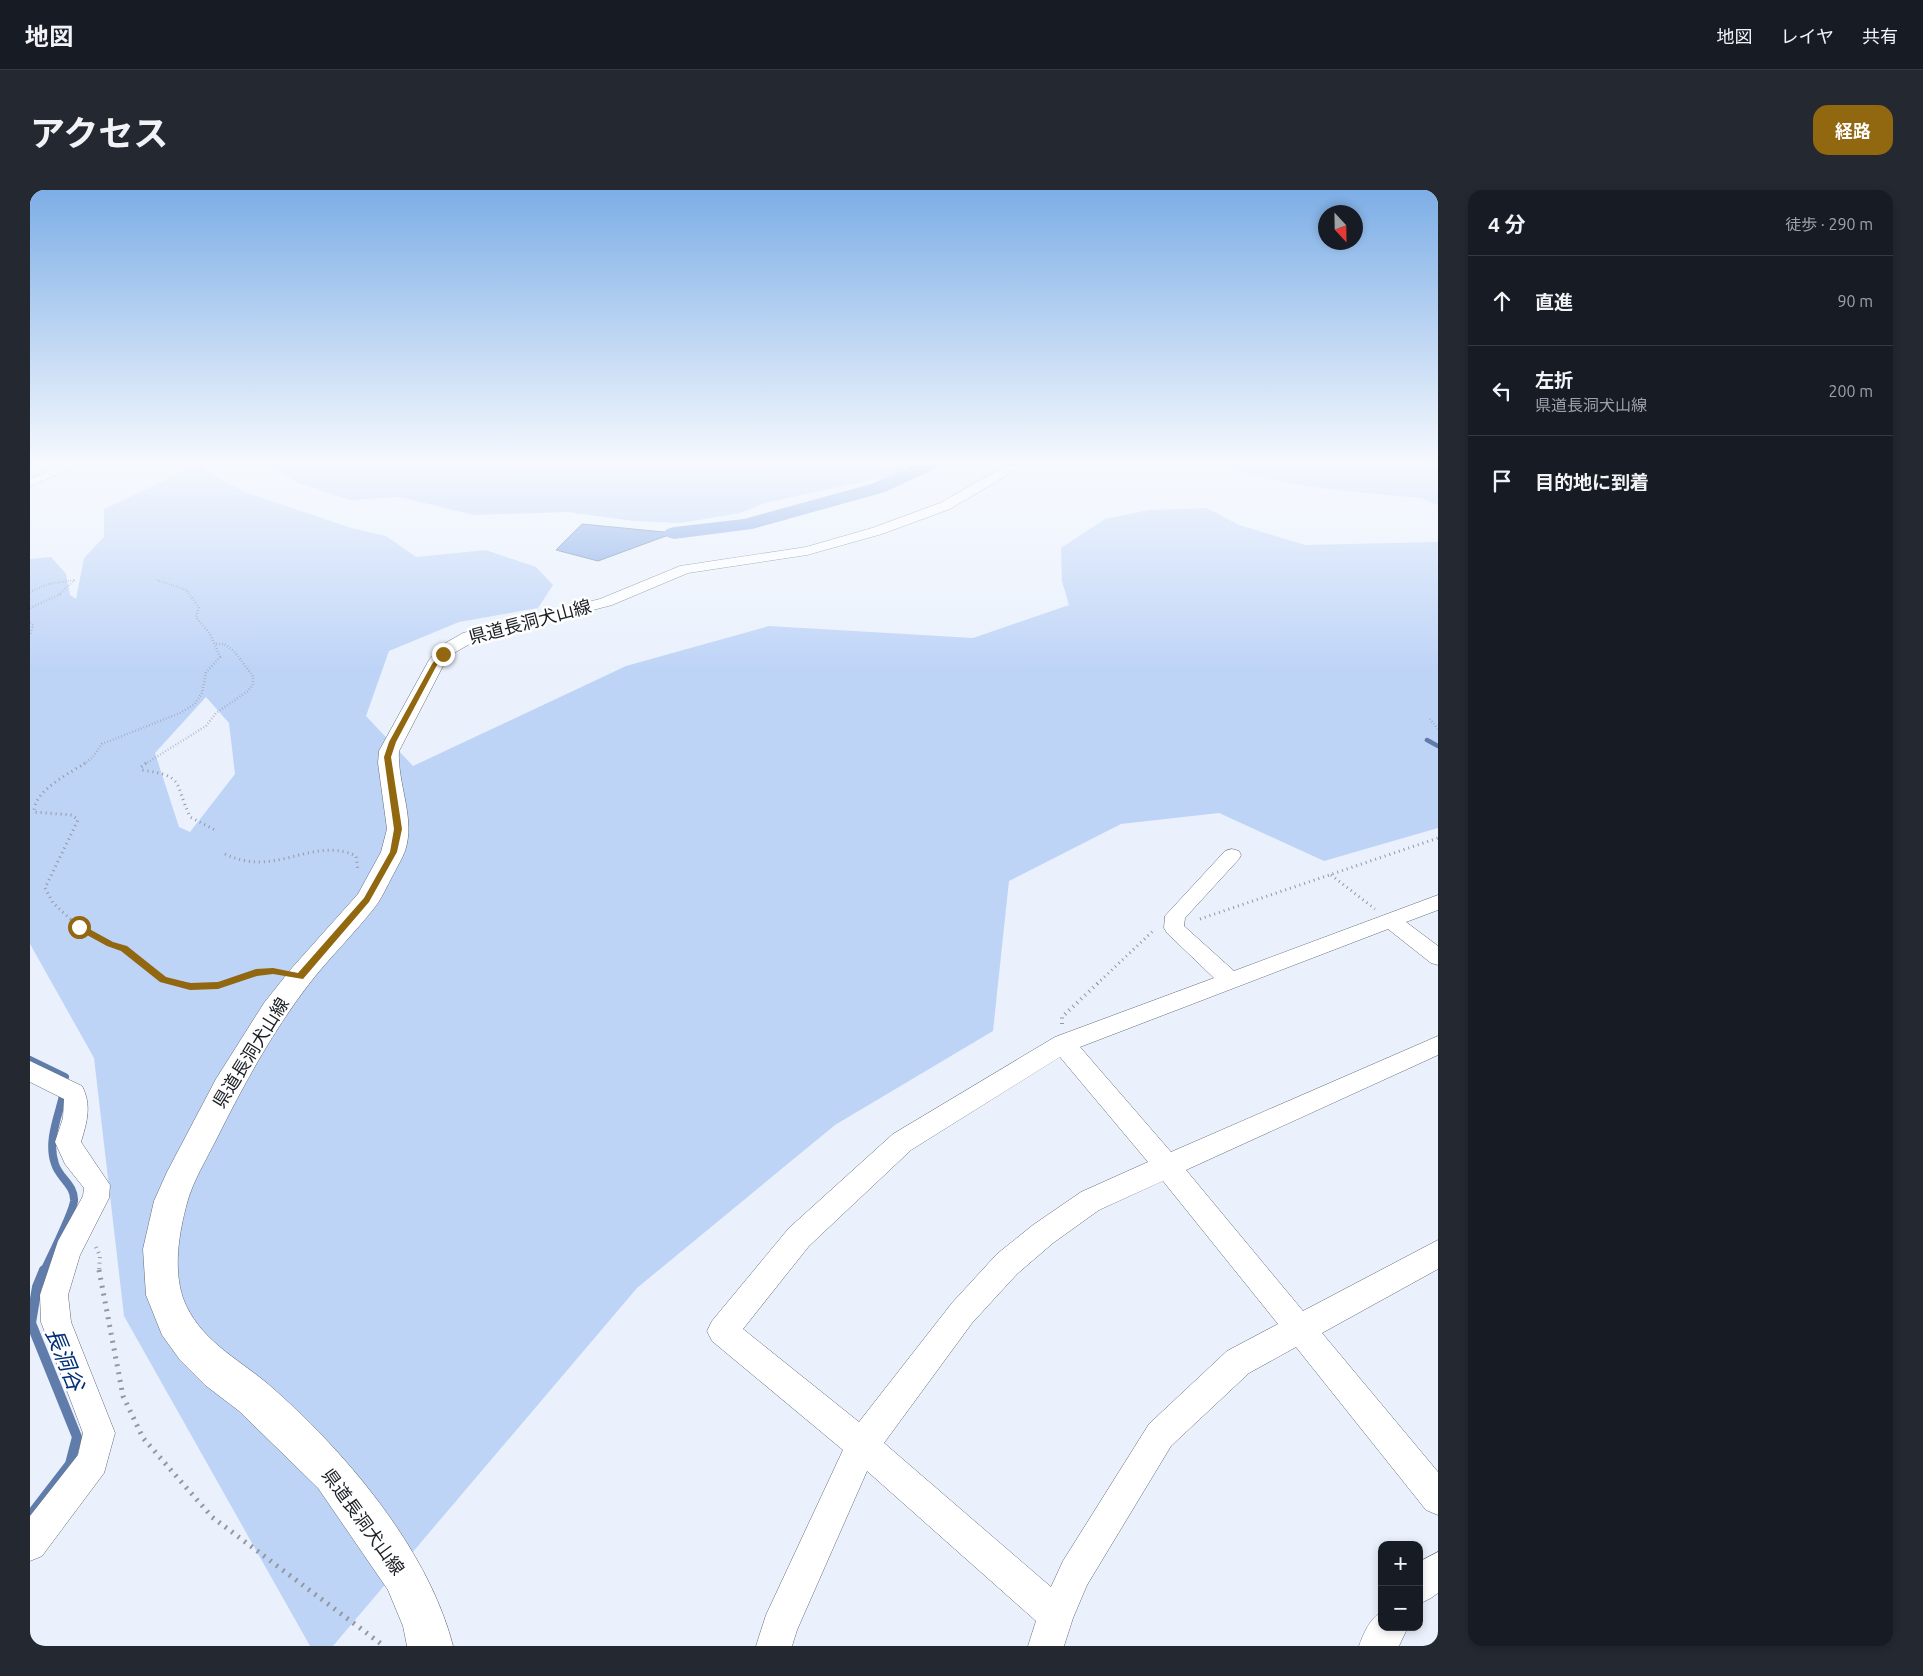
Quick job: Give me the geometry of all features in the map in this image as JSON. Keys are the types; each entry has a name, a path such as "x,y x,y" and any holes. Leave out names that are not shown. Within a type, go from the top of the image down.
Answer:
{"main road":[{"name":"県道長洞犬山線","path":"430,1646 425,1626 404,1576 332,1474 253,1397 218,1372 193,1347 175,1322 164,1295 160,1249 171,1201 183,1172 227,1088 274,1011 300,976 367,900 396,846 398,829 388,762 389,751 435,664 456,644 495,629 606,602 685,568 807,551 870,533"}],"street":[{"path":"1229,979 1174,928 1175,916 1232,855"},
{"path":"1056,1615 862,1444 722,1331 799,1237 902,1142 1063,1044 1229,979 1438,902"},
{"path":"1390,920 1438,957"},
{"path":"1063,1044 1166,1165 1438,1498"},
{"path":"774,1646 783,1620 862,1444 962,1313 1007,1264 1043,1234 1090,1201 1166,1165 1438,1045"},
{"path":"30,1071 74,1092 78,1104 77,1119 68,1142 74,1156 97,1185 96,1198 68,1251 54,1295 56,1322 98,1433 92,1462 30,1544"},
{"path":"1046,1646 1056,1615 1075,1573 1160,1435 1238,1362 1438,1254"},
{"path":"1423,1582 1438,1569"},
{"path":"1377,1646 1387,1631"}],"path":[{"path":"30,592 48,584 75,580 71,587 30,608"},
{"path":"157,580 186,590 199,607 196,617 210,634 220,657 206,673 202,694 195,704 169,718 107,742 92,758 42,793 34,805 34,812 72,815 78,820 70,843 58,860 45,888 53,903 79,927 110,944 124,949 164,980 204,987 218,986 256,973 273,971 300,976"},
{"path":"30,623 33,625 30,635"},
{"path":"215,644 224,644 234,651 253,676 253,685 248,691 216,713 206,726 152,758 141,767 142,770 164,773 176,780 181,798 190,816 215,830"},
{"path":"1430,719 1438,729"},
{"path":"1063,1044 1062,1018 1167,918 1174,928 1438,838"},
{"path":"224,854 240,861 261,863 324,851 341,850 351,852 356,856 357,875"},
{"path":"1331,875 1390,920"},
{"path":"84,1221 100,1256 99,1269 123,1396 143,1438 212,1517 384,1646"}],"shaded area":[{"path":"104,533 373,533 386,536 416,557 486,550 536,567 553,585 538,608 459,622 389,651 366,716 413,766 626,666 769,626 973,638 1069,605 1062,581 1061,548 1084,533 1265,533 1305,545 1438,542 1438,828 1324,861 1219,813 1121,824 1009,881 993,1031 835,1125 637,1288 333,1646 310,1646 124,1316 94,1058 30,944 30,559 51,557 66,574 70,595 76,599 84,558 104,537","holes":["206,697 229,723 235,774 190,832 179,827 155,753"]}],"water":[{"path":"573,533 674,533 598,561 556,550"}],"waterway":[{"path":"1427,740 1438,746"},
{"name":"長洞谷","path":"30,1060 65,1077"},
{"name":"長洞谷","path":"44,1271 66,1225 74,1201 72,1190 57,1169 52,1147 54,1130 63,1096"},
{"name":"長洞谷","path":"30,1516 70,1464 77,1437 31,1323 37,1287 44,1270"}],"route":[{"path":"79,927 110,944 124,949 144,962 164,980 190,986 218,986 256,973 273,971 300,976 367,900 394,852 398,829 388,762 389,751 435,664 443,654"}]}
